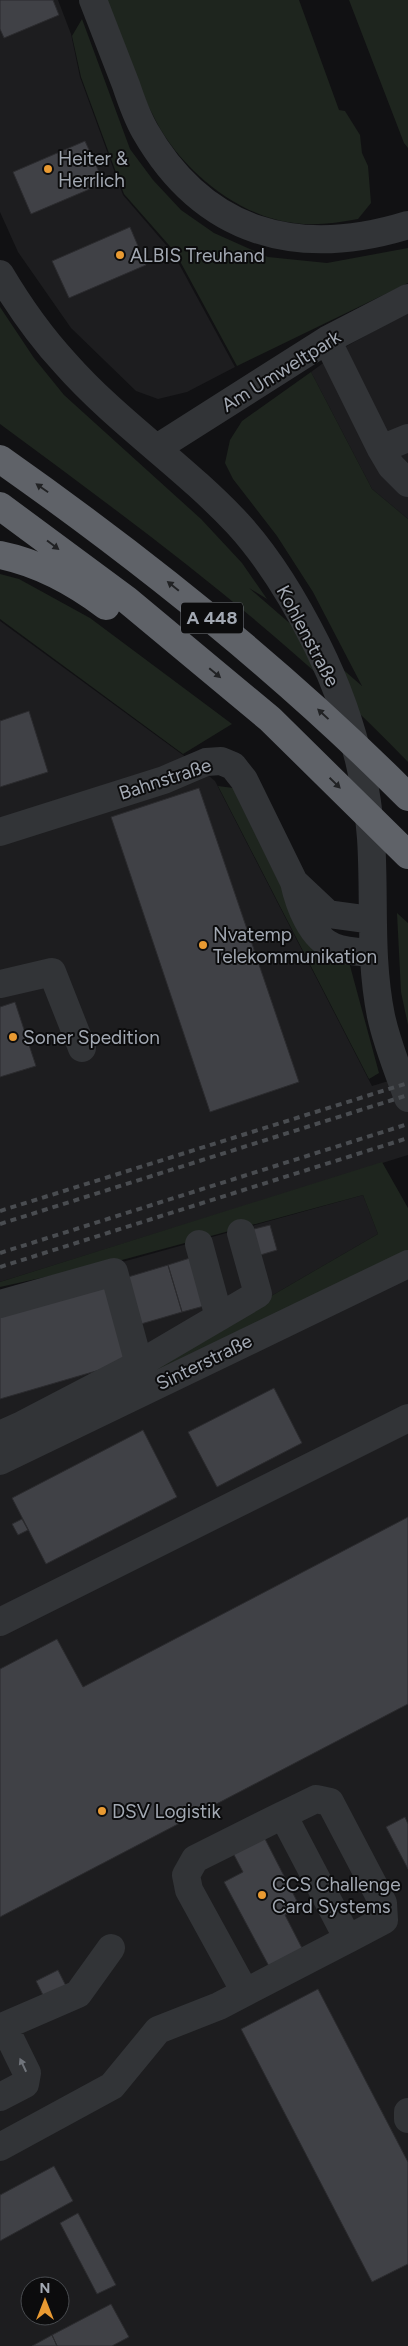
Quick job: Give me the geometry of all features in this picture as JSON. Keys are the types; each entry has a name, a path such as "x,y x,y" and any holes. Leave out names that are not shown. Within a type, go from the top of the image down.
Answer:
{"highway":[{"name":"A 448","path":"0,458 150,568 242,642 311,703 408,796"},
{"name":"A 448","path":"0,506 178,641 270,719 408,855"},
{"path":"0,554 21,559 56,574 100,601 139,630 178,641"}],"street":[{"path":"93,0 144,129 166,164 196,196 251,228 305,240 347,240 408,225"},
{"name":"Kohlenstraße","path":"0,274 20,308 65,364 200,486 239,525 270,566 318,646 342,703 361,769 367,800 372,879 373,953 381,1017 408,1098"},
{"name":"Am Umweltpark","path":"158,448 327,340 408,298"},
{"path":"327,340 399,436 406,478"},
{"name":"Bahnstraße","path":"0,832 164,780 206,762 221,761 233,766 244,780 294,882 298,898 309,921 324,943 336,948 373,953"},
{"name":"Bahnstraße","path":"294,882 328,914 372,920"},
{"path":"0,984 52,972 82,1048"},
{"path":"18,1435 258,1294 241,1233"},
{"path":"198,1244 219,1317"},
{"name":"Sinterstraße","path":"0,1461 18,1435 408,1264"},
{"path":"0,1304 114,1272 139,1364"},
{"path":"0,1622 408,1418"},
{"path":"0,2147 112,2086 158,2030 220,2006 384,1920 383,1903 330,1802 316,1799 194,1859 186,1875 189,1890 245,1992"},
{"path":"283,1814 348,1938"},
{"path":"0,2097 25,2084 27,2073 2,2027 78,1994 111,1948"},
{"path":"408,2112 408,2119"}],"shaded area":[{"path":"0,0 58,0 71,34 80,77 123,195 173,253 235,367 187,392 158,399 136,391 71,328 18,252 0,212"},
{"path":"107,0 299,0 339,110 345,111 360,135 362,153 368,166 371,203 358,219 310,224 273,219 253,212 233,201 197,174 168,141 149,108"},
{"path":"349,0 408,0 408,148 404,143"},
{"path":"82,19 130,149 153,180 181,210 214,233 268,257 327,263 408,248 408,283 237,366 175,252 124,194 81,77 72,36"},
{"path":"0,307 34,358 64,395 201,519 242,563 267,599 249,588 362,686 313,592 277,536 233,479 225,463 230,440 242,421 311,372 372,489 408,519 408,762 361,715 263,626 159,543 0,424"},
{"path":"408,312 408,519 372,489 311,372 345,347"},
{"path":"0,574 19,579 90,618 232,724 183,754 0,619"},
{"path":"0,621 187,758 215,781 372,1086 408,1075 408,1155 0,1282"},
{"path":"218,786 233,788 305,935 349,962 379,1073 369,1079"},
{"path":"397,913 408,923 408,1025 401,992"},
{"path":"382,1162 408,1208 408,1252 37,1430 378,1234 363,1195 122,1260 0,1287 0,1282"},
{"path":"363,1195 378,1234 121,1383 408,1252 408,2346 0,2346 0,1296"}],"building":[{"path":"0,0 53,0 59,15 4,38 0,29"},
{"path":"85,141 104,183 31,214 13,172"},
{"path":"130,227 146,265 69,298 52,261"},
{"path":"29,711 48,772 0,787 0,721"},
{"name":"Nvatemp Telekommunikation","path":"199,788 299,1082 210,1112 111,817"},
{"name":"Soner Spedition","path":"15,1002 36,1066 0,1077 0,1007"},
{"path":"270,1225 277,1250 257,1256 250,1230"},
{"path":"190,1258 204,1306 182,1312 168,1265"},
{"path":"168,1265 182,1312 141,1324 128,1277"},
{"path":"105,1285 127,1362 0,1399 0,1315"},
{"path":"274,1388 302,1443 217,1487 188,1432"},
{"path":"143,1430 177,1497 46,1564 12,1498"},
{"name":"DSV Logistik","path":"408,1517 408,1704 0,1917 0,1669 57,1639 83,1687"},
{"path":"22,1519 28,1530 18,1535 12,1524"},
{"path":"405,1817 408,1824 408,1869 386,1827"},
{"name":"CCS Challenge Card Systems","path":"264,1837 300,1907 285,1915 304,1952 271,1970 224,1882 243,1872 233,1853"},
{"path":"58,1970 69,1992 47,2003 36,1981"},
{"path":"318,1989 408,2162 408,2264 372,2282 241,2029"},
{"path":"54,2166 73,2201 0,2241 0,2195"},
{"path":"78,2213 116,2285 97,2294 60,2223"},
{"path":"111,2304 129,2337 112,2346 57,2346 52,2335"},
{"path":"52,2335 57,2346 32,2346"}],"railway":[{"path":"0,1211 408,1083"},
{"path":"0,1224 408,1095"},
{"path":"0,1253 408,1124"},
{"path":"0,1267 408,1138"}],"place":[{"name":"Heiter & Herrlich","path":"48,169"},
{"name":"ALBIS Treuhand","path":"120,255"},
{"name":"Nvatemp Telekommunikation","path":"203,945"},
{"name":"Soner Spedition","path":"13,1037"},
{"name":"DSV Logistik","path":"102,1811"},
{"name":"CCS Challenge Card Systems","path":"262,1895"}]}
